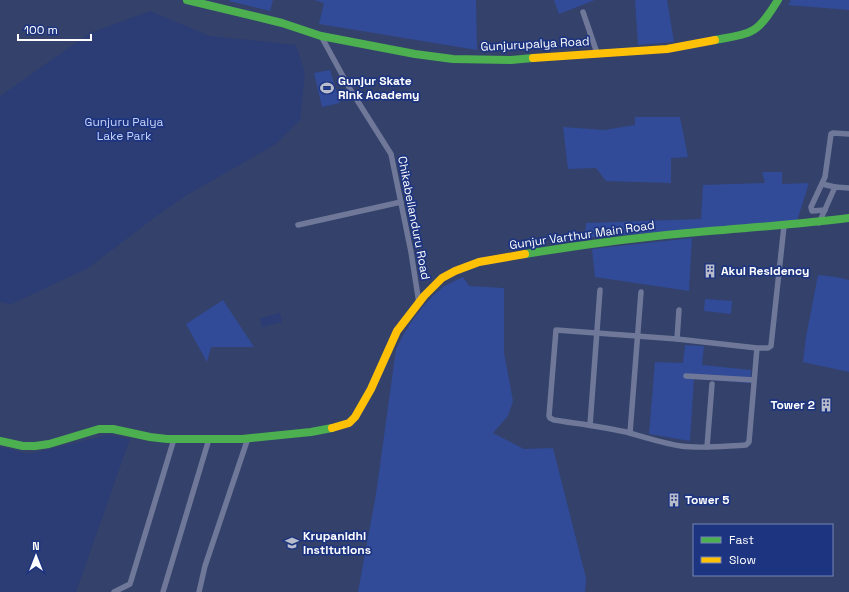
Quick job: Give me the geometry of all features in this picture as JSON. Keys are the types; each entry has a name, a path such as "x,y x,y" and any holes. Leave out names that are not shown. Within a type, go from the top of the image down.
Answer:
{"main road":[{"name":"Gunjurupalya Road","path":"187,0 282,22 321,36 415,54 453,59 497,60 667,49 744,35 755,30 762,24 778,0"},
{"name":"Gunjur Varthur Main Road","path":"0,441 23,446 35,446 49,444 99,429 113,429 150,437 174,439 248,438 311,432 340,426 349,423 355,417 371,389 397,331 403,322 442,278 455,271 479,262 566,247 708,231 816,223 849,218"}],"street":[{"path":"583,12 597,53"},
{"name":"Chikabellanduru Road","path":"321,36 350,89 391,154 419,303"},
{"path":"824,210 812,211 810,207 825,177 832,134 849,134"},
{"path":"822,184 849,188"},
{"path":"816,223 836,187"},
{"path":"298,225 401,202"},
{"path":"816,223 817,210"},
{"path":"757,348 749,442 746,445 707,447 682,446 653,440 630,433 554,420 549,416 556,330 677,339 757,348 768,348 772,346 784,226"},
{"path":"590,425 600,290"},
{"path":"630,433 641,292"},
{"path":"677,339 679,310"},
{"path":"686,376 754,380"},
{"path":"707,447 712,384"},
{"path":"199,592 205,566 248,438"},
{"path":"114,592 130,584 174,439"},
{"path":"163,592 209,439"}],"shaded area":[{"path":"273,0 270,11 229,1"},
{"path":"314,0 476,0 477,50 319,24 324,3"},
{"path":"554,0 595,0 559,14"},
{"path":"635,0 667,0 674,42 638,45"},
{"path":"791,0 849,0 849,10 788,5"},
{"name":"Gunjuru Palya Lake Park","path":"150,11 210,36 296,45 305,73 300,120 276,144 187,195 88,268 14,303 10,304 0,302 0,96 90,33"},
{"name":"Gunjur Skate Rink Academy","path":"330,70 340,103 322,107 314,73"},
{"path":"635,117 680,117 688,157 671,158 671,183 606,181 596,168 568,169 563,127 604,130 635,125"},
{"path":"762,172 782,172 782,184 809,183 797,221 585,238 586,223 701,219 703,185 765,183"},
{"path":"692,238 689,291 595,277 592,249"},
{"path":"818,275 849,280 849,372 803,362 806,337"},
{"path":"463,277 469,286 504,288 504,353 513,401 508,416 493,433 524,449 553,448 586,578 585,592 358,592 376,494 396,349 410,323 429,300 443,287"},
{"path":"705,299 732,301 731,314 704,311"},
{"path":"223,300 254,347 211,347 207,362 186,324"},
{"path":"280,313 282,322 262,327 260,318"},
{"path":"685,345 704,346 702,365 751,370 751,383 694,379 690,441 649,434 655,362 683,363"},
{"path":"108,435 130,439 76,592 0,592 0,447 29,454"}],"traffic: fast":[{"path":"187,0 282,23 321,36 415,54 453,59 511,60 533,58"},
{"path":"715,40 738,36 753,30 765,20 778,0"},
{"path":"525,254 640,238 849,218"},
{"path":"0,441 23,446 35,446 49,444 99,429 113,429 167,439 242,439 311,432 332,428"}],"traffic: slow":[{"path":"533,58 667,49 715,40"},
{"path":"332,428 349,423 355,417 371,389 397,331 424,296 442,278 455,271 479,262 525,254"}],"place":[{"name":"Gunjur Skate Rink Academy","path":"327,88"},
{"name":"Akul Residency","path":"710,271"},
{"name":"Tower 2","path":"826,405"},
{"name":"Tower 5","path":"674,500"},
{"name":"Krupanidhi Institutions","path":"292,543"}]}
